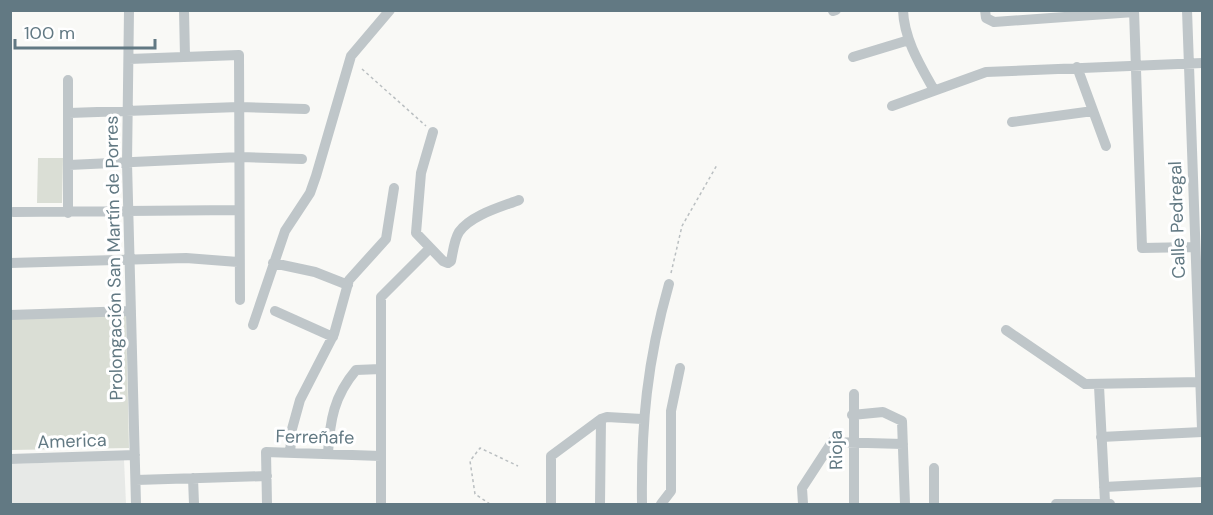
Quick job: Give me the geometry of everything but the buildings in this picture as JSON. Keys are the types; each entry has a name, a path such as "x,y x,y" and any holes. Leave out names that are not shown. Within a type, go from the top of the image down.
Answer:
{"street":[{"name":"Prolongación San Martín de Porres","path":"129,10 127,163 136,504"},
{"path":"184,10 186,57"},
{"path":"253,325 285,231 310,193 351,56 390,10"},
{"path":"903,10 903,23 915,57 934,90"},
{"path":"985,10 986,18 994,22 1134,11 1142,249 1197,253"},
{"name":"Calle Pedregal","path":"1187,10 1187,63 1197,187 1203,431"},
{"path":"853,57 909,40"},
{"path":"129,59 239,54 238,262 240,300"},
{"path":"892,106 986,72 1203,63"},
{"path":"1077,67 1106,146"},
{"path":"68,80 68,213"},
{"path":"69,113 128,113 239,107 305,108"},
{"path":"1012,122 1093,111"},
{"path":"433,132 421,173 416,218 416,233 429,249 448,263 460,231 487,213 519,200"},
{"path":"69,165 240,157 302,159"},
{"path":"290,453 292,429 300,400 333,337 348,285 355,272 384,244 394,188"},
{"path":"13,212 129,213 239,210"},
{"path":"381,504 381,297 429,249"},
{"path":"10,263 186,258 238,262"},
{"path":"273,263 286,264 348,285"},
{"path":"642,504 642,419 648,374 669,284"},
{"path":"10,315 131,311"},
{"path":"275,311 333,337"},
{"path":"1006,330 1078,381 1099,386 1202,382"},
{"path":"661,504 671,491 671,411 680,368"},
{"path":"328,453 330,418 346,384 356,370 381,369"},
{"path":"1056,504 1108,503 1104,487 1099,386"},
{"name":"Rioja","path":"854,394 852,415 854,504"},
{"path":"852,415 890,414 902,421 905,504"},
{"path":"551,504 551,456 601,419 642,419"},
{"path":"600,504 601,419"},
{"path":"1101,437 1203,431"},
{"path":"803,504 802,488 832,442 903,444"},
{"name":"Ferreñafe","path":"267,504 266,452 381,456"},
{"name":"America","path":"10,459 135,455"},
{"path":"934,468 934,504"},
{"path":"136,480 267,476"},
{"path":"193,478 194,504"},
{"path":"1104,487 1203,482"}],"path":[{"path":"362,69 433,132"},
{"path":"669,284 682,226 717,165"},
{"path":"490,504 475,494 470,461 480,448 518,466"}],"shaded area":[{"path":"38,158 63,158 62,203 37,203"},
{"path":"10,316 126,316 129,448 11,450"},
{"path":"124,460 126,504 11,504 10,464"}]}
